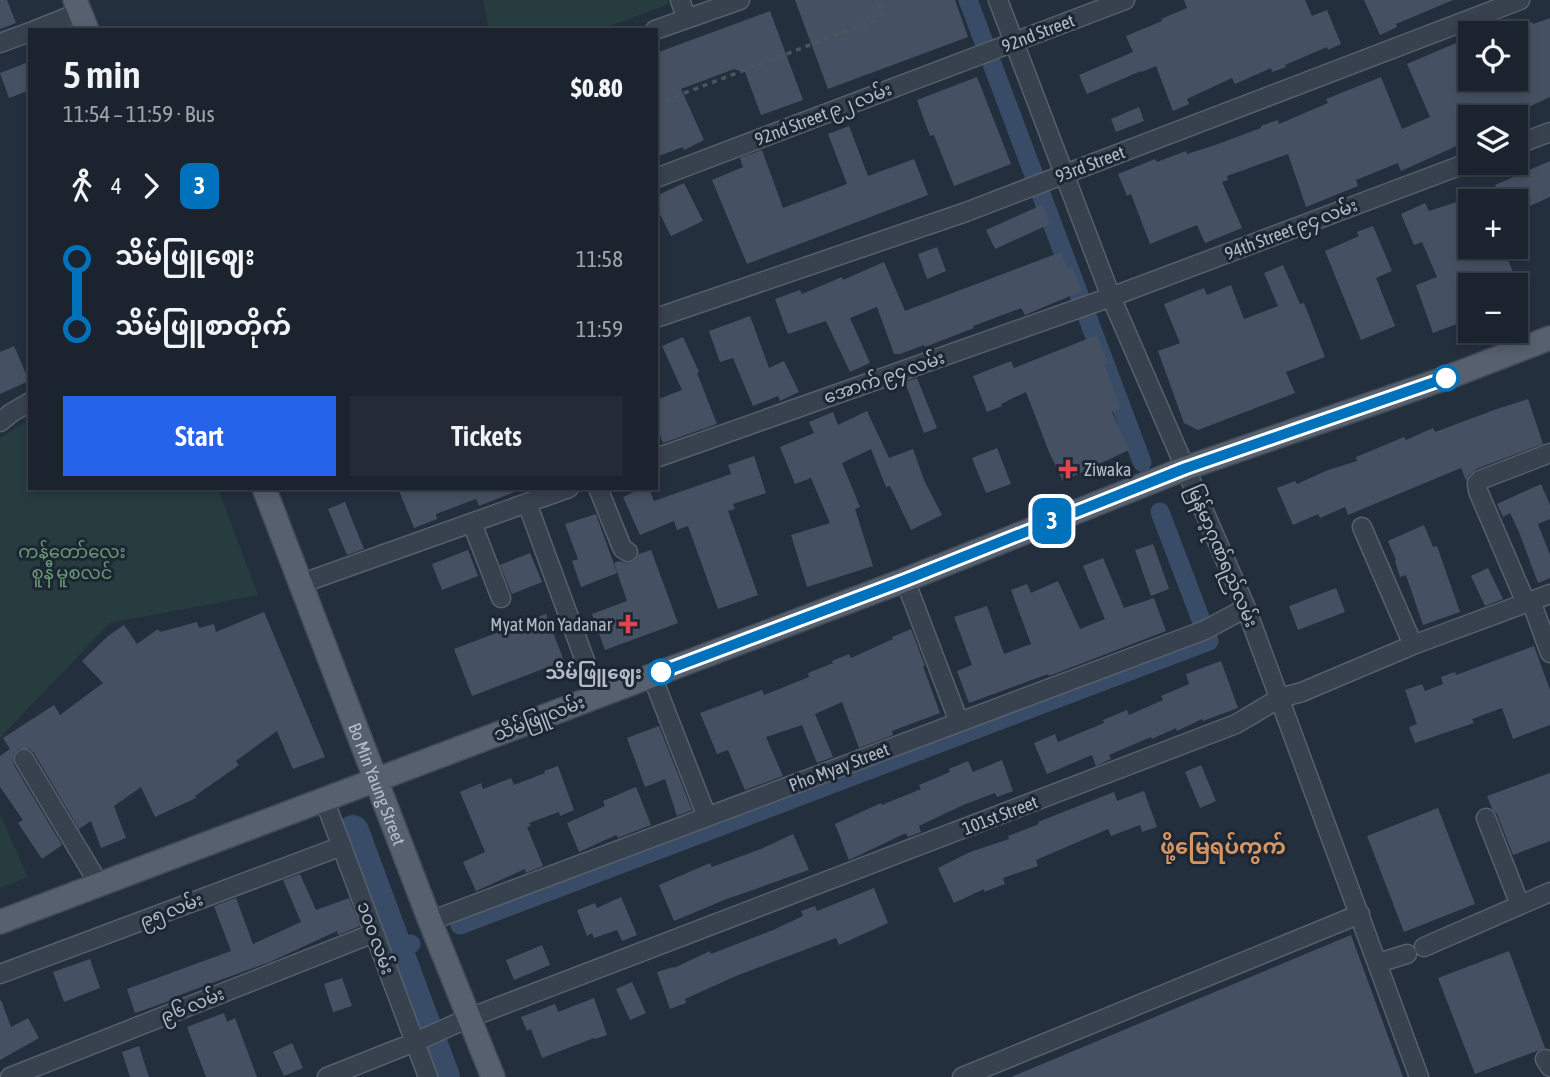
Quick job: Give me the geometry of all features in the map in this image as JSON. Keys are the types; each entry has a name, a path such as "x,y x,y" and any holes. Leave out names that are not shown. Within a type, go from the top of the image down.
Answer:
{"main road":[{"name":"သိမ်ဖြူလမ်း","path":"0,922 905,580 1186,468 1446,378 1550,338"},
{"name":"Bo Min Yaung Street","path":"265,490 430,921 493,1077"}],"street":[{"path":"680,0 687,19"},
{"path":"658,29 740,0"},
{"name":"မြန်မာ့ဂုဏ်ရည်လမ်း","path":"998,0 1111,297 1246,608 1419,1077"},
{"name":"92nd Street","path":"982,54 1125,0"},
{"name":"93rd Street","path":"658,317 966,212 1520,0"},
{"path":"41,28 80,14"},
{"path":"0,43 28,33"},
{"name":"92nd Street ၉၂ လမ်း","path":"658,177 982,54"},
{"path":"1528,140 1550,132"},
{"name":"94th Street ၉၄ လမ်း","path":"1111,297 1458,167"},
{"name":"အောက် ၉၄ လမ်း","path":"658,456 1111,297"},
{"path":"0,422 28,403"},
{"path":"1550,453 1476,483 1550,653"},
{"path":"300,584 563,490"},
{"path":"599,490 623,550 628,552"},
{"path":"527,503 598,696"},
{"path":"472,523 501,598"},
{"path":"1362,527 1413,645"},
{"path":"905,580 959,722"},
{"name":"101st Street","path":"327,1077 469,1017 1236,724 1280,698 1302,692 1413,645 1550,594"},
{"name":"Pho Myay Street","path":"430,921 1205,630 1246,608"},
{"path":"652,676 707,817"},
{"path":"24,759 99,884"},
{"name":"၁၀၀ လမ်း","path":"324,799 374,933 419,1040 428,1077"},
{"path":"1486,818 1520,905"},
{"name":"၉၅ လမ်း","path":"0,974 342,846"},
{"path":"1424,947 1550,892"},
{"path":"962,1077 1360,914"},
{"name":"၉၆ လမ်း","path":"10,1077 374,933"},
{"path":"1378,963 1407,954"}],"path":[{"path":"658,103 875,20 882,14 878,0"}],"green space":[{"path":"483,0 667,0 669,4 604,28 489,28"},
{"name":"ကန်တော်လေး စူနီ မူစလင်","path":"28,420 28,490 219,490 258,595 110,623 0,738 0,438"},
{"path":"0,814 28,877 0,888"}],"building":[{"path":"0,0 7,0 16,23 0,29"},
{"path":"795,0 955,0 968,37 828,89"},
{"path":"1184,0 1305,0 1312,16 1327,10 1341,44 1328,50 1327,47 1272,72 1271,68 1235,84 1232,78 1187,99 1189,104 1173,111 1156,66 1087,94 1079,75 1133,52 1126,36 1187,8"},
{"path":"1364,0 1453,0 1396,24 1397,27 1380,35"},
{"path":"770,11 803,100 761,115 745,72 734,69 681,89 704,140 684,150 683,147 658,156 658,52"},
{"path":"1550,18 1550,97 1528,107 1528,105 1458,105 1458,145 1401,171 1398,163 1356,180 1358,186 1306,207 1288,154 1227,176 1228,180 1222,182 1242,228 1205,243 1197,225 1150,244 1131,194 1127,196 1118,174 1155,159 1157,162 1186,151 1187,154 1215,145 1278,120 1279,124 1328,103 1326,99 1381,77 1402,129 1430,117 1407,64 1456,43 1458,91 1528,91 1528,24"},
{"path":"26,63 28,91 9,98 0,73"},
{"path":"977,77 1011,164 954,186 934,135 930,136 917,100"},
{"path":"1139,107 1144,121 1116,132 1111,119"},
{"path":"849,126 868,176 914,159 928,195 747,264 712,180 743,167 740,158 762,150 783,208 847,184 828,134"},
{"path":"1550,161 1550,197 1528,207 1528,189 1497,189 1495,185 1518,175 1528,175 1528,171"},
{"path":"684,183 703,221 671,236 658,210 658,195"},
{"path":"1457,202 1458,259 1508,259 1513,273 1458,273 1458,324 1433,333 1416,285 1437,277 1422,242 1414,245 1401,214 1425,203 1429,211"},
{"path":"1042,205 1050,224 995,249 986,230"},
{"path":"1373,226 1392,271 1376,278 1395,326 1361,340 1325,251 1359,236 1357,232"},
{"path":"937,247 946,271 927,279 918,254"},
{"path":"1061,252 1067,269 1072,267 1082,291 1025,315 1021,308 925,347 924,345 894,354 877,307 850,318 870,363 850,372 826,321 788,334 775,299 800,290 802,294 884,262 905,311"},
{"path":"1283,265 1300,304 1304,303 1325,357 1286,372 1295,393 1198,430 1184,423 1158,351 1180,343 1164,304 1204,288 1207,295 1231,285 1244,319 1278,306 1264,273"},
{"path":"750,316 769,368 784,361 799,392 780,401 778,396 753,406 733,358 720,362 709,331"},
{"path":"1097,335 1108,363 1104,364 1121,408 1112,412 1129,450 1063,481 1026,392 987,412 973,376 1011,361 1014,368"},
{"path":"683,337 699,372 697,373 717,424 663,443 658,430 658,399 682,390 662,346"},
{"path":"14,346 28,381 0,394 0,352"},
{"path":"917,378 937,428 924,433 905,382"},
{"path":"1528,399 1543,444 1476,469 1466,481 1461,468 1348,515 1345,507 1320,518 1318,514 1293,525 1277,488 1295,481 1297,484 1357,461 1356,457 1404,437 1406,440 1433,428 1435,432"},
{"path":"867,411 889,458 913,449 924,480 942,515 911,530 890,486 886,487 871,449 842,463 860,507 855,509 873,566 807,587 791,535 830,523 811,478 795,484 780,447 814,433 809,422 833,412 838,425"},
{"path":"997,448 1011,484 986,493 972,458"},
{"path":"754,456 766,493 733,504 735,509 728,511 758,595 718,609 688,526 677,530 674,521 640,535 623,497 639,490 650,490 654,501 731,474 728,465"},
{"path":"1541,484 1550,505 1550,519 1538,524 1550,555 1550,578 1538,583 1510,513 1503,517 1497,504"},
{"path":"399,490 519,490 479,506 476,499 436,514 437,519 414,528"},
{"path":"345,502 364,549 347,555 328,509"},
{"path":"596,514 617,573 581,587 572,561 578,559 565,524"},
{"path":"1424,525 1433,547 1437,546 1460,612 1423,625 1406,575 1400,577 1388,541"},
{"path":"1153,544 1169,589 1151,596 1135,550"},
{"path":"468,550 478,576 442,590 432,564"},
{"path":"651,550 678,623 605,650 592,614 627,601 614,563 633,562 639,554"},
{"path":"530,553 542,582 512,594 500,565"},
{"path":"1103,558 1124,608 1154,598 1166,631 1049,676 1048,674 969,703 957,671 972,665 954,617 987,606 1004,654 1031,644 1011,590 1027,584 1031,593 1058,581 1080,629 1105,619 1083,566"},
{"path":"1488,568 1503,599 1485,606 1471,576"},
{"path":"1336,588 1345,612 1298,630 1289,606"},
{"path":"264,612 325,757 293,769 277,731 236,761 239,765 195,796 196,798 155,817 141,787 114,806 126,838 101,848 91,821 79,829 34,753 29,749 19,749 14,754 14,765 62,845 42,859 18,823 23,820 0,787 0,756 10,749 3,738 54,705 60,715 103,683 82,661 124,625 137,644 158,629 160,632 197,622 199,628 214,624 216,632"},
{"path":"546,614 564,661 472,696 454,649"},
{"path":"911,629 940,713 892,731 893,735 859,748 842,702 815,714 833,757 817,763 802,725 766,737 783,776 745,790 728,750 717,754 700,713 762,690 764,695 809,677 808,673 833,663 832,661 849,654 851,658"},
{"path":"1534,646 1550,690 1550,725 1513,739 1502,708 1472,719 1474,723 1415,743 1409,727 1417,724 1405,690 1422,684 1425,691 1443,684 1441,677 1455,672 1456,675"},
{"path":"1221,661 1238,708 1203,721 1202,719 1177,731 1176,728 1152,739 1151,737 1109,755 1111,759 1096,766 1092,755 1047,774 1034,743 1055,734 1058,742 1104,723 1103,720 1127,710 1129,715 1163,700 1161,696 1189,684 1186,674"},
{"path":"659,726 692,810 677,816 665,779 645,787 627,738"},
{"path":"1002,760 1013,791 997,797 995,793 963,805 919,826 921,832 908,837 906,833 849,860 835,824 881,803 882,805 921,789 919,785 968,761 973,772"},
{"path":"1201,765 1216,801 1200,808 1185,772"},
{"path":"558,766 574,810 560,816 559,812 529,823 531,826 527,827 543,866 526,873 525,869 476,891 463,862 485,852 460,792 481,783 483,789 511,778 514,785"},
{"path":"1550,773 1550,841 1513,855 1487,796"},
{"path":"636,787 651,825 618,838 616,835 579,852 567,823 605,806 603,801"},
{"path":"1144,791 1157,827 1142,832 1140,825 1111,836 1108,829 1036,860 1038,866 1003,878 1005,884 984,892 984,889 954,903 938,868 970,852 1009,839 1008,836 1039,824 1038,822 1114,792 1117,801"},
{"path":"1438,808 1475,904 1404,932 1367,836"},
{"path":"793,834 809,870 674,921 659,885 710,863 712,867 761,849"},
{"path":"300,874 316,910 349,898 360,926 338,935 337,931 270,962 135,1013 127,989 231,951 214,906 236,898 253,944 301,922 283,880"},
{"path":"874,888 888,923 839,945 836,938 736,976 685,999 686,1003 670,1009 657,972 773,930 803,916 801,911 815,906 817,911"},
{"path":"621,897 637,935 622,941 617,930 594,938 592,933 587,936 577,910 595,903 597,908"},
{"path":"1351,935 1403,1077 1011,1077"},
{"path":"542,945 550,965 514,980 506,960"},
{"path":"1509,951 1545,1048 1475,1074 1438,978"},
{"path":"90,959 100,988 64,1002 53,972"},
{"path":"342,978 352,1006 333,1012 324,984"},
{"path":"632,982 646,1013 630,1020 616,989"},
{"path":"594,998 607,1035 542,1058 531,1029 527,1031 521,1017 555,1004 558,1012"},
{"path":"0,1001 11,1027 28,1018 39,1038 0,1060"},
{"path":"224,1013 227,1022 235,1018 257,1077 206,1077 187,1027"},
{"path":"292,1043 303,1068 284,1076 273,1052"},
{"path":"139,1046 149,1077 130,1077 122,1052"}],"waterway":[{"path":"968,0 1142,462"},
{"path":"460,925 1209,641 1160,512"},
{"path":"353,831 444,1077"},
{"path":"397,949 411,944"}],"bus line":[{"name":"3","path":"661,672 905,580 1186,468 1446,378"}],"place":[{"name":"Ziwaka","path":"1068,469"},
{"name":"Myat Mon Yadanar","path":"628,624"},
{"name":"သိမ်ဖြူဈေး","path":"661,672"}],"district":[{"name":"ဖို့မြေရပ်ကွက်","path":"1223,846"}]}
